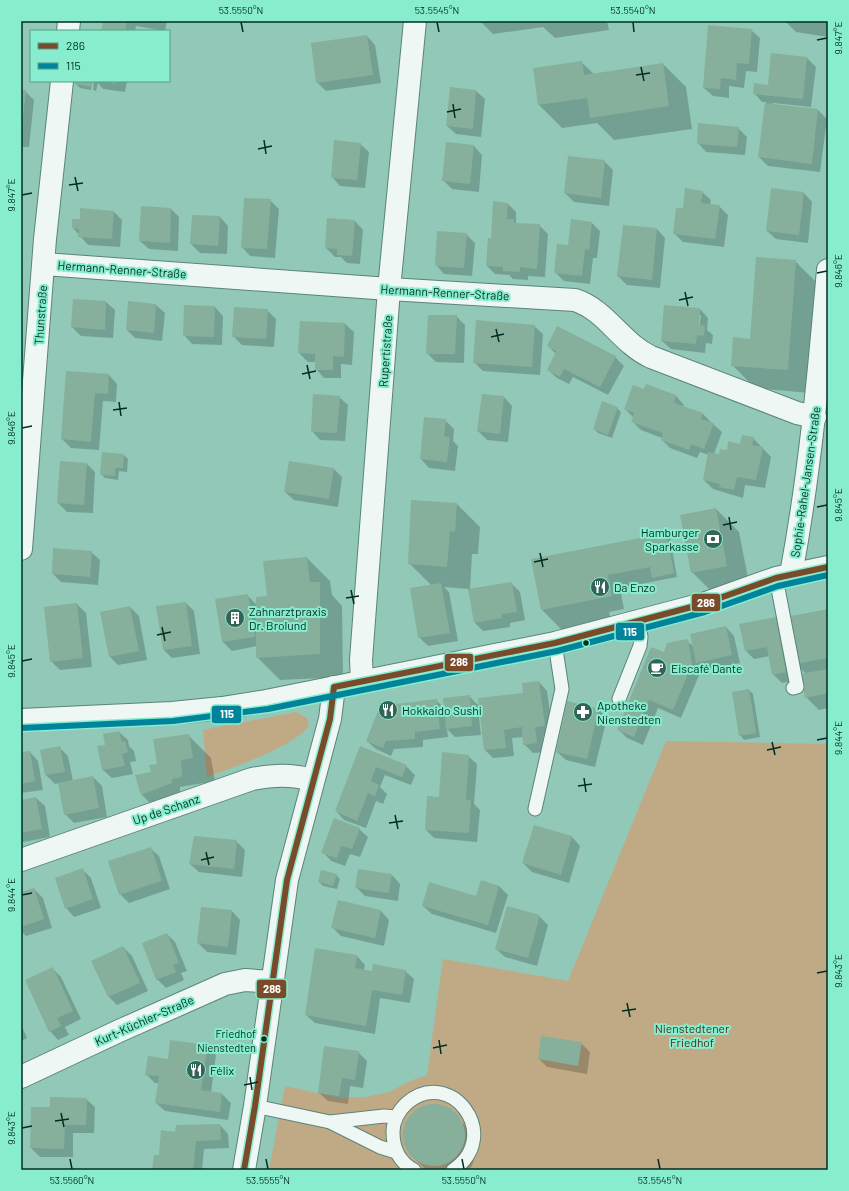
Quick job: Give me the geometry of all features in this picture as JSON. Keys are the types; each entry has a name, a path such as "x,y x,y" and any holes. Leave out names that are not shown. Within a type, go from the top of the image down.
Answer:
{"street":[{"name":"Rupertistraße","path":"362,681 361,660 389,289 414,21"},
{"name":"Thunstraße","path":"21,549 44,264 62,82"},
{"name":"Hermann-Renner-Straße","path":"44,264 389,289 539,297 580,302 595,309 625,340 638,351 797,413 815,417"},
{"name":"Sophie-Rahel-Jansen-Straße","path":"784,576 799,530 815,417 828,270"},
{"path":"21,720 208,710 266,701 555,643 703,604 784,576 828,567"},
{"path":"244,1170 255,1106 287,880 330,719 334,687"},
{"name":"Up de Schanz","path":"21,860 252,780 283,775 295,775 313,780"},
{"name":"Kurt-Küchler-Straße","path":"21,1077 119,1031 225,984 245,980 272,982"}],"lane":[{"path":"784,576 797,687 793,688"},
{"path":"619,700 640,646 641,637 638,621"},
{"path":"535,809 562,688 555,643"},
{"path":"414,1170 407,1166 396,1152 393,1140 396,1117 402,1107 411,1100 421,1095 432,1093 444,1094 463,1105 470,1115 474,1127 474,1140 470,1153 462,1164 453,1170"},
{"path":"255,1106 330,1122 396,1152"},
{"path":"330,1122 384,1116 396,1117"}],"green space":[{"path":"296,712 307,718 309,725 303,733 262,756 207,777 203,730"},
{"name":"Nienstedtener Friedhof","path":"666,741 828,744 828,1170 269,1170 285,1086 340,1098 365,1097 389,1092 410,1081 427,1075 443,959 568,981"}],"building":[{"path":"103,21 127,21 125,30 101,30"},
{"path":"708,25 752,29 749,64 737,63 736,80 721,78 720,89 703,88"},
{"path":"367,35 373,75 316,83 311,43"},
{"path":"771,53 807,57 803,99 753,94 754,83 768,85"},
{"path":"582,61 584,75 663,63 669,106 590,118 587,98 538,105 533,68"},
{"path":"75,82 93,82 92,87 75,84"},
{"path":"450,87 476,90 473,129 446,126"},
{"path":"21,90 26,90 22,126 21,126"},
{"path":"765,103 818,109 812,164 758,157"},
{"path":"698,123 739,127 737,147 697,144"},
{"path":"334,140 361,143 357,180 331,178"},
{"path":"446,142 474,145 470,184 442,181"},
{"path":"568,156 605,160 601,198 564,193"},
{"path":"685,188 703,191 701,203 720,205 715,239 673,234 676,208 683,208"},
{"path":"771,188 804,192 799,235 766,231"},
{"path":"244,198 271,199 267,249 241,248"},
{"path":"493,201 508,203 507,219 514,219 514,223 540,224 537,269 520,267 520,272 503,271 503,267 486,266 488,238 491,238"},
{"path":"141,206 171,208 170,243 139,241"},
{"path":"80,208 114,211 112,239 78,237 79,229 72,228 72,219 80,219"},
{"path":"192,215 220,216 218,246 190,244"},
{"path":"327,218 355,220 352,256 337,255 337,249 325,248"},
{"path":"571,219 592,222 589,250 585,249 582,276 554,273 557,244 568,245"},
{"path":"623,225 657,228 652,280 617,276"},
{"path":"437,231 467,233 464,268 435,266"},
{"path":"756,257 796,260 788,370 731,366 733,337 750,339"},
{"path":"73,299 106,301 105,330 71,327"},
{"path":"128,301 156,304 154,333 126,330"},
{"path":"184,305 215,306 214,337 183,336"},
{"path":"664,305 700,308 699,325 705,326 704,336 697,335 696,344 661,341"},
{"path":"234,307 268,309 266,339 232,337"},
{"path":"428,315 457,315 455,354 426,354"},
{"path":"476,320 535,325 532,367 473,363"},
{"path":"300,321 345,323 344,357 333,356 333,370 315,370 315,354 298,353"},
{"path":"557,326 616,356 600,387 564,369 560,377 547,370 556,351 547,346"},
{"path":"66,371 109,374 108,394 95,393 91,442 61,439"},
{"path":"646,384 676,395 674,403 703,413 701,419 714,423 704,449 691,444 689,450 661,440 663,433 631,422 634,413 624,409 633,385 644,389"},
{"path":"313,394 340,396 337,433 311,432"},
{"path":"482,394 504,396 500,434 477,431"},
{"path":"602,401 618,407 608,435 593,429"},
{"path":"424,417 446,419 444,436 450,437 447,462 420,459"},
{"path":"742,435 754,437 752,445 763,447 756,480 737,477 734,490 719,487 720,484 703,480 708,452 719,454 720,449 727,450 728,441 740,444"},
{"path":"102,452 124,454 123,468 115,468 115,476 100,475"},
{"path":"60,461 87,463 84,505 57,503"},
{"path":"289,461 334,468 329,499 284,492"},
{"path":"411,500 457,503 455,532 450,531 447,567 408,564"},
{"path":"716,508 727,566 691,573 680,515"},
{"path":"666,533 674,573 652,578 650,567 608,575 612,596 541,610 531,559"},
{"path":"53,548 92,551 90,577 52,574"},
{"path":"307,557 310,582 320,582 320,654 256,658 256,597 267,596 263,561"},
{"path":"512,582 517,612 502,614 502,618 474,623 468,589"},
{"path":"441,583 450,633 418,638 410,588"},
{"name":"Zahnarztpraxis Dr. Brolund","path":"248,594 255,637 222,642 215,599"},
{"path":"186,602 192,646 163,650 156,606"},
{"path":"77,603 83,658 50,662 44,607"},
{"path":"130,606 139,651 109,657 100,612"},
{"path":"828,609 828,658 795,664 790,639 795,638 791,616"},
{"path":"776,617 786,672 772,675 767,647 745,651 739,624"},
{"path":"726,626 732,655 696,663 690,634"},
{"path":"688,639 692,664 673,710 649,700 634,737 617,730 651,647 664,652 667,643"},
{"path":"828,669 828,693 805,698 800,674"},
{"path":"539,681 545,726 535,727 537,743 523,745 522,727 504,730 506,748 484,750 478,698 523,693 522,683"},
{"path":"749,689 756,733 739,736 732,692"},
{"path":"470,695 472,726 446,729 443,698"},
{"path":"437,699 440,729 415,732 415,739 386,741 383,748 366,741 380,706"},
{"path":"567,701 599,709 587,759 556,752"},
{"path":"119,731 122,742 125,741 128,752 122,754 125,766 102,770 97,746 105,745 103,734"},
{"path":"189,734 193,758 181,760 182,777 172,779 172,783 141,795 135,775 151,772 149,765 157,764 153,739"},
{"path":"60,746 65,772 45,775 40,750"},
{"path":"360,746 407,765 402,777 376,767 371,781 379,785 375,796 368,793 357,821 335,811"},
{"path":"30,751 35,781 21,784 21,752"},
{"path":"442,752 469,755 466,800 471,800 469,833 425,830 427,796 439,797"},
{"path":"93,776 99,808 64,815 58,783"},
{"path":"36,797 42,829 21,833 21,800"},
{"path":"334,818 360,828 352,849 341,846 337,858 321,853"},
{"path":"534,825 572,836 561,875 522,863"},
{"path":"194,836 237,840 234,869 189,864"},
{"path":"151,847 162,881 119,895 108,861"},
{"path":"83,868 93,899 65,909 55,878"},
{"path":"358,869 392,874 389,893 355,888"},
{"path":"321,870 337,874 333,886 318,882"},
{"path":"481,880 499,886 488,925 422,906 429,882 476,896"},
{"path":"34,888 44,919 21,927 21,892"},
{"path":"338,900 381,910 375,938 331,928"},
{"path":"507,906 540,915 528,958 495,949"},
{"path":"201,907 232,910 228,947 197,943"},
{"path":"167,933 179,963 173,965 176,972 156,980 142,943"},
{"path":"123,946 140,983 108,997 91,961"},
{"path":"315,948 357,955 355,968 372,971 373,964 406,970 402,995 372,990 366,1026 305,1015"},
{"path":"53,967 73,1011 57,1018 61,1026 49,1032 25,980"},
{"path":"541,1036 582,1042 578,1066 538,1059"},
{"path":"170,1040 208,1045 201,1090 222,1093 220,1112 155,1103 159,1076 145,1075 148,1056 168,1059"},
{"path":"324,1046 359,1051 355,1080 342,1078 339,1096 318,1093"},
{"path":"50,1097 87,1098 86,1125 65,1125 64,1149 30,1148 31,1107 50,1107"},
{"path":"434,1104 446,1106 456,1113 463,1123 465,1135 463,1147 456,1157 446,1164 434,1166 422,1164 412,1157 405,1147 403,1135 405,1123 412,1113 422,1106"},
{"path":"220,1124 221,1140 196,1141 193,1170 152,1170 154,1155 159,1155 161,1130 175,1132 176,1125"}],"transit line":[{"name":"286","path":"334,687 555,643 703,604 776,578 828,567"},
{"name":"115","path":"21,728 173,721 268,709 557,651 705,612 778,586 828,575"},
{"name":"286","path":"244,1170 255,1106 287,880 330,719 334,687"}],"place":[{"name":"Hamburger Sparkasse","path":"713,539"},
{"name":"Da Enzo","path":"600,587"},
{"name":"Zahnarztpraxis Dr. Brolund","path":"235,618"},
{"name":"Eiscafé Dante","path":"657,668"},
{"name":"Hokkaido Sushi","path":"388,710"},
{"name":"Apotheke Nienstedten","path":"583,712"},
{"name":"Friedhof Nienstedten","path":"264,1039"},
{"name":"Félix","path":"196,1070"}]}
